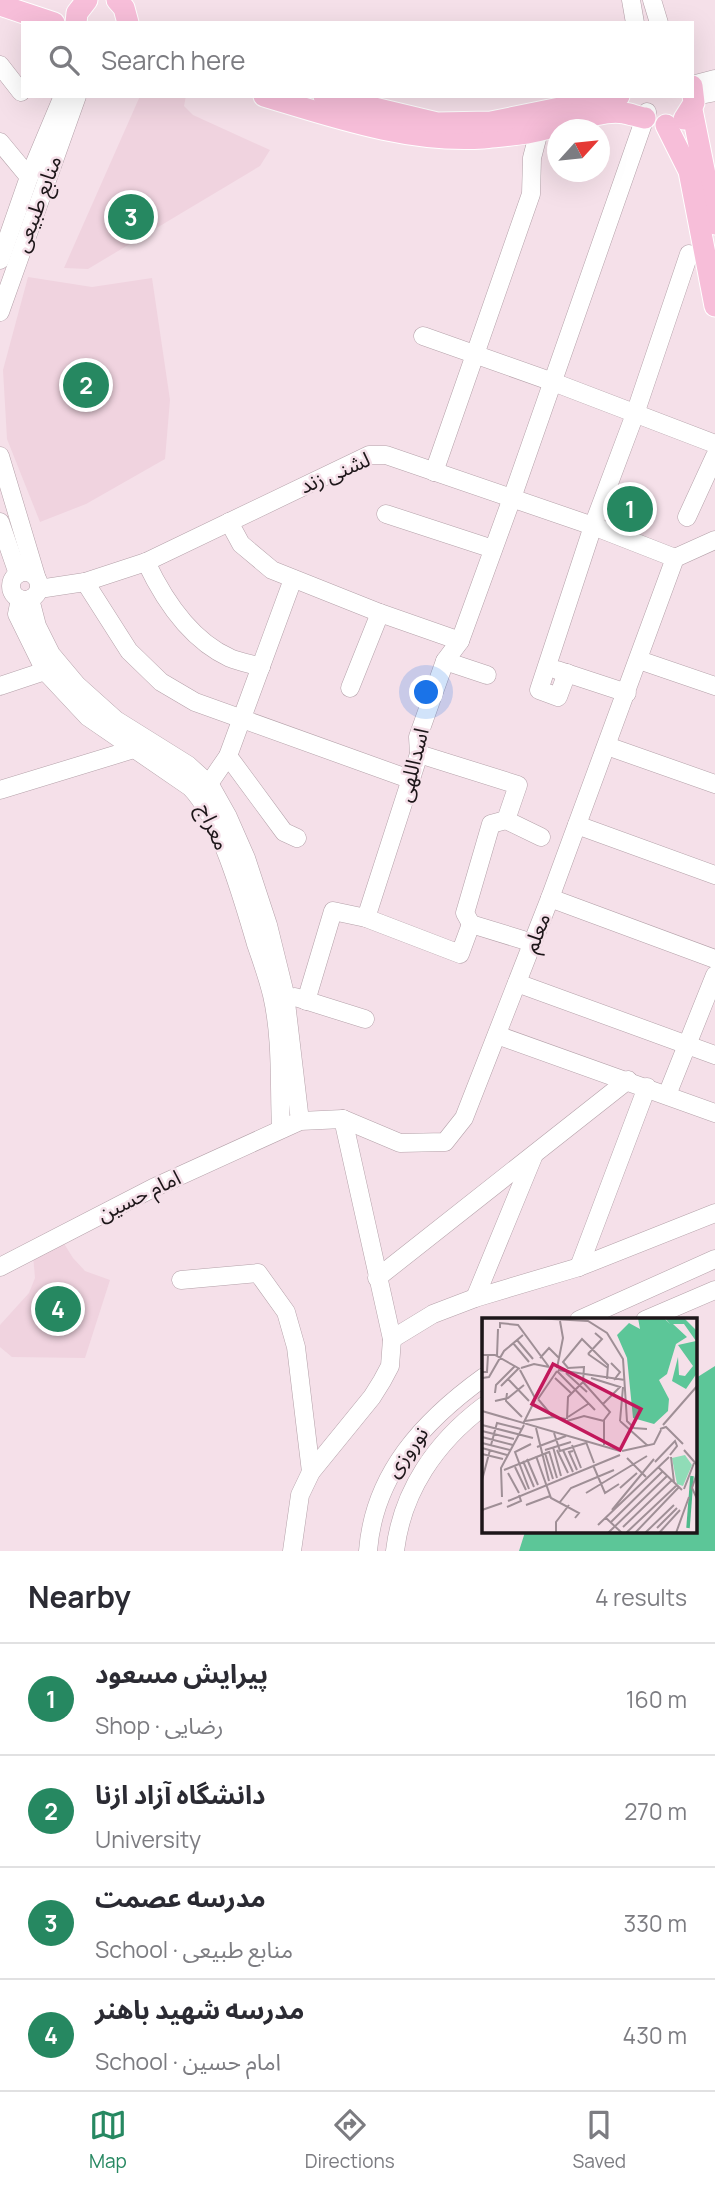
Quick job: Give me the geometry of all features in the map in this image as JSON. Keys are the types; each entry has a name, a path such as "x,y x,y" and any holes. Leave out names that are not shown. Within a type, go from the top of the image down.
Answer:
{"main road":[{"path":"0,5 48,21"},
{"path":"666,125 681,121 697,94"},
{"path":"697,94 715,224"},
{"path":"270,98 331,117 407,134 480,138 539,131 600,115 644,109 666,125 689,171 715,306"},
{"path":"332,98 437,123 491,122 609,98"}],"street":[{"path":"631,0 635,21"},
{"path":"652,0 658,21"},
{"path":"0,65 21,92"},
{"path":"697,94 715,79"},
{"name":"منابع طبیعی","path":"0,260 29,177 62,98"},
{"name":"منابع طبیعی","path":"0,312 77,98"},
{"name":"اسداللهی","path":"366,918 412,780 419,754 418,737 444,661 460,640 512,498 644,109"},
{"path":"434,472 531,194 530,173 539,131"},
{"path":"0,142 29,177"},
{"path":"567,673 558,697 539,690 593,526 635,414 689,254"},
{"path":"423,336 715,444"},
{"name":"لشنی زند","path":"10,578 24,572 31,591 85,582 146,562 369,455 386,455 593,526 675,558"},
{"path":"0,456 31,591 13,593 0,522"},
{"path":"687,517 715,456"},
{"path":"386,514 493,549"},
{"path":"229,522 242,544 258,561 272,570 380,613 460,640"},
{"path":"675,558 715,540"},
{"name":"معلم","path":"281,1129 300,1121 343,1119 400,1143 445,1142 464,1118 578,825 675,558"},
{"path":"146,562 158,589 197,636 229,657 261,667"},
{"path":"205,791 228,756 293,579"},
{"path":"85,582 130,652 161,682 195,702 412,780"},
{"name":"معراج","path":"31,591 17,614 45,671 88,717 190,787 205,791"},
{"name":"معراج","path":"31,591 37,626 51,654 77,685 116,720 188,765 205,791 228,817 246,858 268,925 285,994 300,1121"},
{"path":"351,688 380,613"},
{"path":"639,660 715,686"},
{"path":"444,661 487,676"},
{"path":"547,667 627,693"},
{"path":"0,686 45,671"},
{"path":"607,746 715,784"},
{"path":"0,790 134,749"},
{"path":"419,754 518,785 506,820"},
{"path":"228,756 284,832 297,838"},
{"name":"معراج","path":"205,791 209,812 243,900 272,995 277,1035 281,1129"},
{"path":"533,943 471,924 465,913 491,824 506,820 541,837"},
{"path":"578,825 715,874"},
{"path":"550,898 715,959"},
{"path":"306,1001 333,911 366,918 460,954 471,924"},
{"path":"667,1095 715,975"},
{"path":"517,983 715,1055"},
{"path":"285,994 365,1019"},
{"path":"496,1035 715,1113"},
{"path":"377,1278 628,1080"},
{"path":"579,1267 647,1087"},
{"path":"295,1547 300,1494 311,1472 382,1381 390,1366 392,1339 343,1119"},
{"name":"امام حسین","path":"0,1267 153,1188 281,1129"},
{"path":"475,1298 534,1154"},
{"path":"392,1339 433,1314 475,1298 579,1267 715,1213"},
{"path":"583,1318 715,1259"},
{"path":"181,1280 258,1273 286,1312 296,1347 311,1472"},
{"path":"650,1318 715,1290"},
{"name":"نوروزی","path":"368,1551 369,1533 377,1503 387,1478 403,1451 454,1398 482,1378"},
{"name":"نوروزی","path":"395,1551 404,1509 425,1466 444,1441 482,1408"}],"shaded area":[{"path":"139,98 186,98 184,106 193,115 270,150 260,166 88,269 64,268"},
{"path":"28,277 92,287 152,278 170,400 165,459 86,504 40,522 7,439 3,370"},
{"path":"63,1242 85,1271 110,1280 85,1358 12,1357 0,1347 0,1325 29,1293 35,1278 33,1255"}],"green space":[{"path":"715,1366 715,1551 519,1551 524,1534 698,1534 698,1377"}],"place":[{"name":"مدرسه عصمت","path":"131,217"},
{"name":"دانشگاه آزاد ازنا","path":"86,385"},
{"name":"پیرایش مسعود","path":"630,509"},
{"name":"مدرسه شهید باهنر","path":"58,1309"}]}
